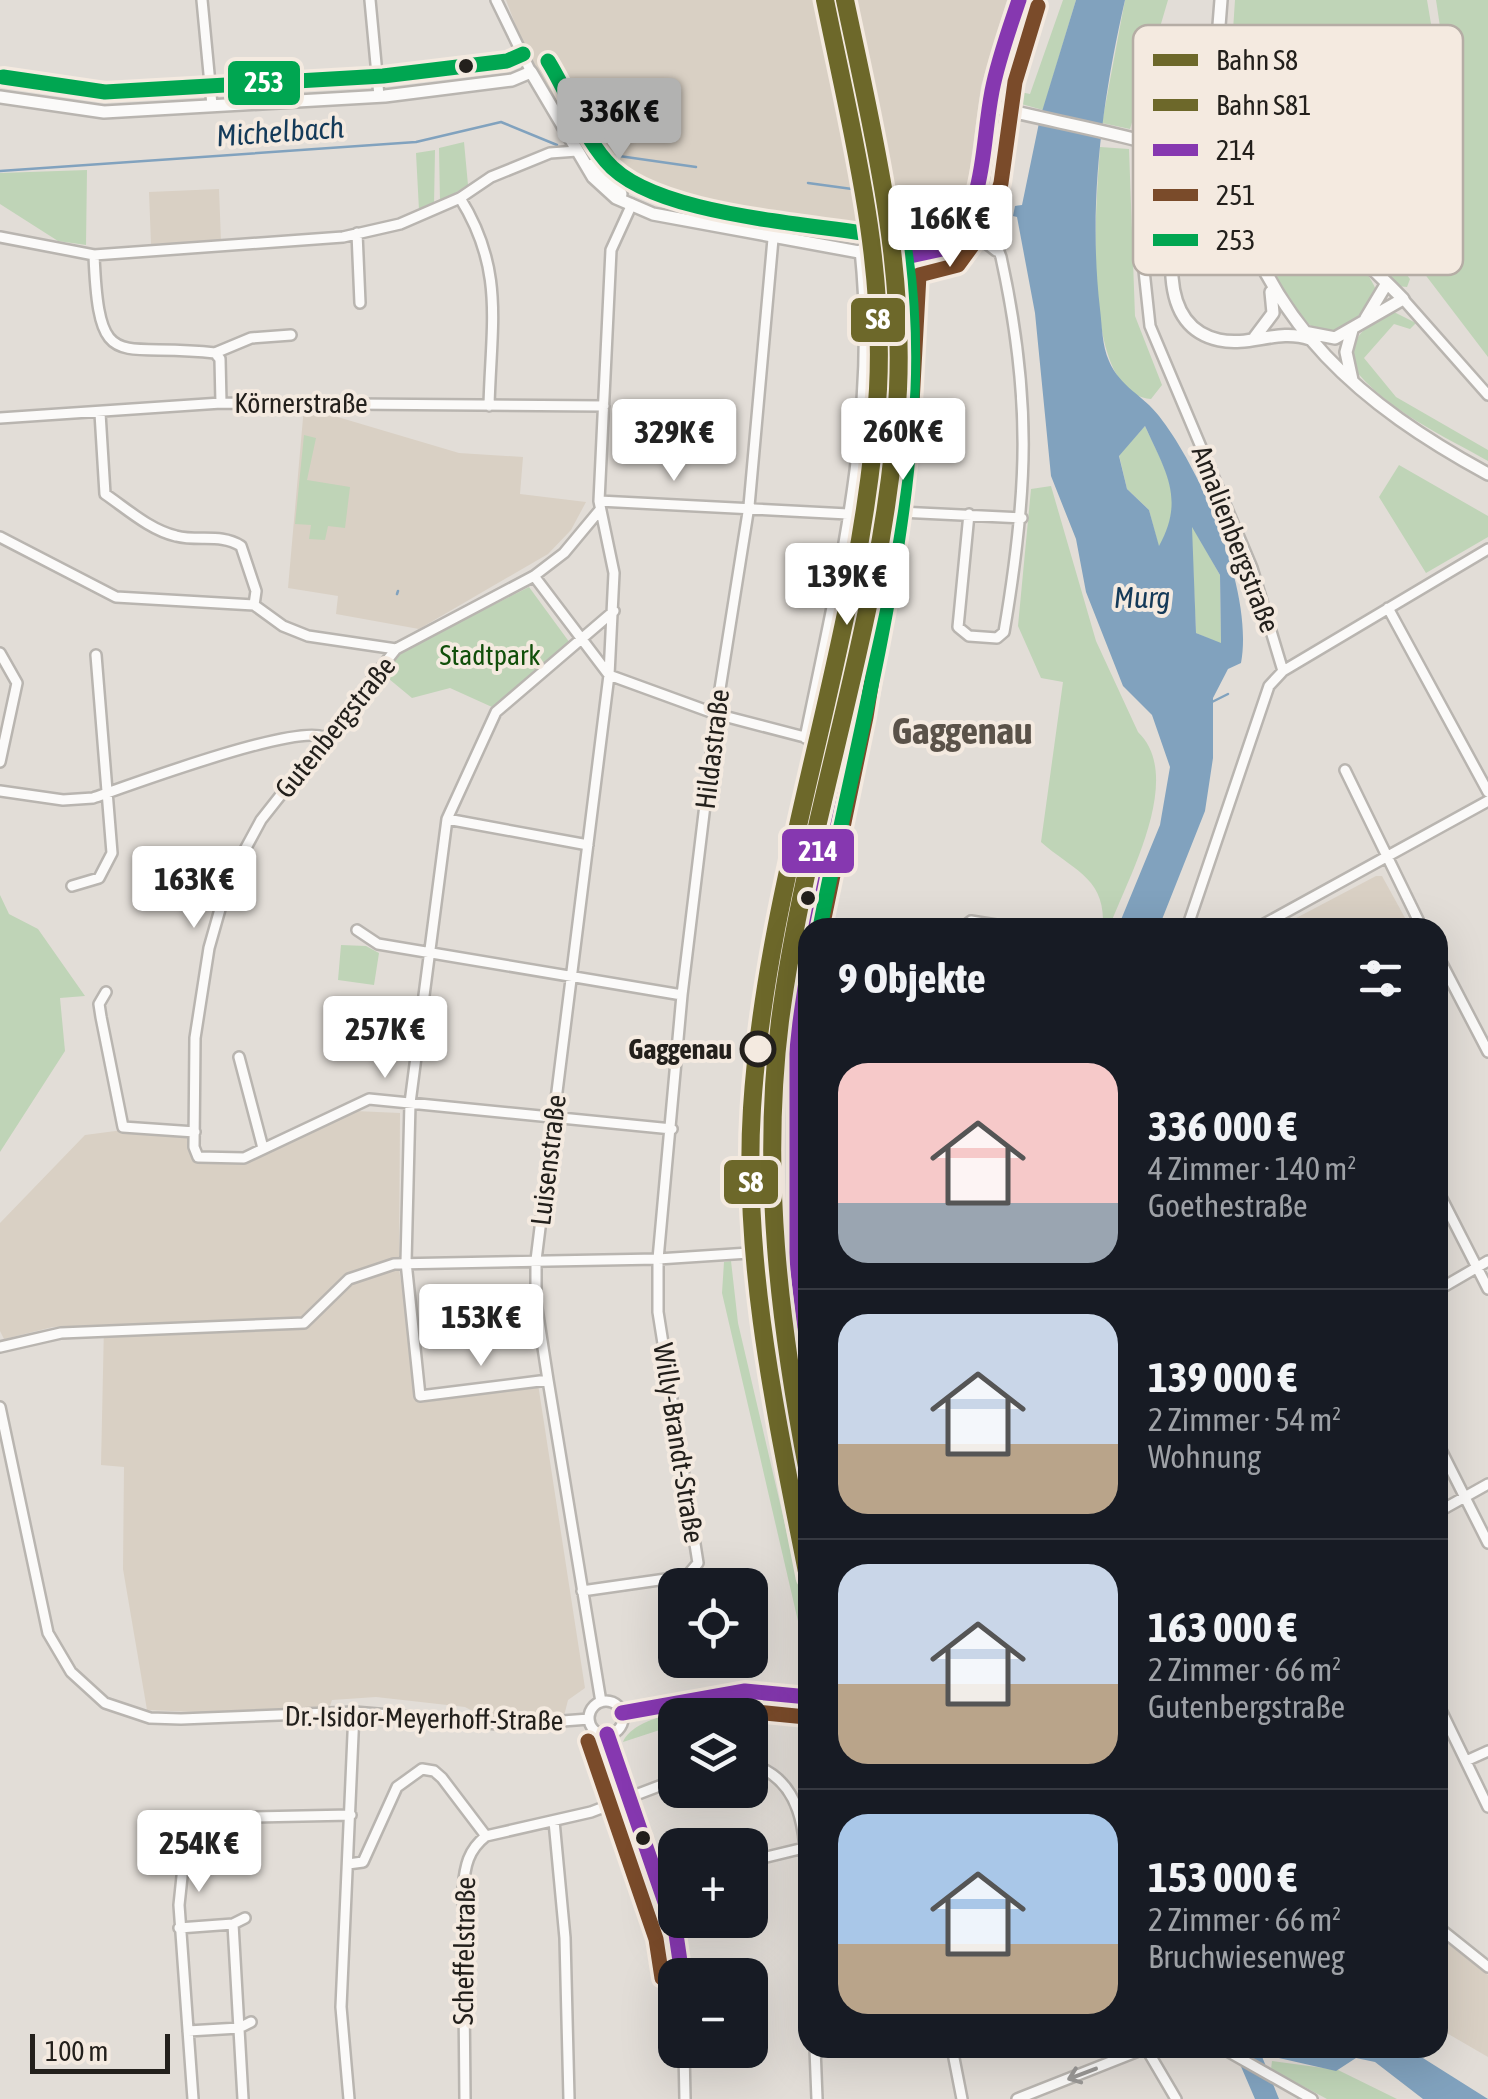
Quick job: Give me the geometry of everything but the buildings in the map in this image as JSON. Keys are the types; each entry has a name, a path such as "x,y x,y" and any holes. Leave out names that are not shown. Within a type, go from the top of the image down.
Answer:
{"main road":[{"path":"1219,25 1221,0"},
{"path":"0,97 82,111 212,105 379,96 512,80 531,72 577,151 632,204 682,221 773,239 860,250 890,249 967,221"},
{"path":"890,249 901,258 948,248 967,221 982,191 990,106 1133,142"},
{"path":"988,140 1022,114"},
{"path":"1171,275 1176,302 1186,318 1219,340 1287,333 1326,338 1352,330 1403,299 1378,275"},
{"path":"1265,275 1307,336 1352,384 1398,420 1488,474"},
{"path":"1254,337 1273,313 1269,283"},
{"path":"1366,318 1387,283"},
{"path":"1352,330 1346,352 1352,384"}],"street":[{"path":"202,0 212,105"},
{"path":"370,0 379,96"},
{"path":"496,0 531,72"},
{"path":"990,106 1020,0"},
{"path":"0,237 94,254 357,233 400,224 460,198 491,177 550,153 577,151"},
{"path":"460,198 482,232 491,260 489,406"},
{"name":"Luisenstraße","path":"602,1702 536,1302 536,1260 610,675 614,573 599,506 611,250 632,204"},
{"path":"967,221 993,236 1001,257 1025,410 1022,518 1002,636 970,636 958,627 969,514"},
{"path":"357,233 360,303"},
{"name":"Hildastraße","path":"658,1260 682,995 716,714 748,506 773,239"},
{"path":"802,918 840,746 890,437 894,304 890,249"},
{"path":"805,738 848,514 866,360 860,250"},
{"path":"94,254 96,315 113,342 142,352 215,353 252,338 291,335"},
{"path":"894,304 901,258"},
{"name":"Amalienbergstraße","path":"1145,275 1150,326 1252,568 1282,671 1269,686 1190,918"},
{"path":"1403,299 1488,395"},
{"path":"215,353 220,359 221,403"},
{"name":"Körnerstraße","path":"0,418 221,403 604,406"},
{"path":"100,414 105,494 148,524 176,536 228,538 241,546 256,591 254,605"},
{"path":"599,506 748,506 848,514"},
{"name":"Gutenbergstraße","path":"263,1148 233,1160 198,1157 195,1038 210,948 228,881 261,820 396,649 534,576 564,553 599,506"},
{"path":"880,511 1022,518"},
{"path":"0,536 116,597 254,605 283,626 308,636 396,649"},
{"path":"1282,671 1488,548"},
{"path":"534,576 610,675 716,714 840,746"},
{"path":"1388,608 1488,792"},
{"path":"548,1380 420,1396 406,1262 410,1103 447,819 496,712 614,611"},
{"path":"0,653 17,683 0,762"},
{"path":"72,886 90,883 109,866 112,853 96,655"},
{"path":"0,790 63,800 108,793 279,736 312,732 323,737"},
{"path":"1345,770 1417,918"},
{"path":"1275,918 1488,801"},
{"path":"447,819 588,845"},
{"path":"356,930 378,944 682,995"},
{"path":"1448,975 1488,1052"},
{"path":"106,992 99,1004 123,1127 195,1132"},
{"path":"240,1058 263,1148 360,1100 672,1130"},
{"path":"1448,1211 1488,1290"},
{"path":"0,1347 61,1333 304,1323 348,1280 406,1262 658,1260 798,1249"},
{"name":"Willy-Brandt-Straße","path":"582,1592 687,1576 698,1563 658,1312 658,1260"},
{"path":"1448,1284 1488,1261"},
{"name":"Dr.-Isidor-Meyerhoff-Straße","path":"0,1407 39,1602 58,1654 86,1690 105,1703 150,1718 354,1712 510,1725 589,1719"},
{"path":"1448,1464 1488,1543"},
{"path":"1448,1506 1488,1484"},
{"path":"658,1879 626,1799 607,1734 619,1727 622,1713 744,1691 798,1696"},
{"name":"Dr.-Isidor-Meyerhoff-Straße","path":"607,1734 595,1730 589,1719 592,1708 602,1702 614,1703 622,1713"},
{"path":"349,2099 341,2025 354,1712"},
{"path":"1448,1725 1488,1807"},
{"path":"1466,1762 1488,1750"},
{"path":"348,1864 363,1862 397,1787 422,1769 434,1770 442,1778 486,1836 554,1821 658,1787"},
{"path":"768,1771 789,1790 798,1809"},
{"path":"193,2099 179,1928 184,1839 192,1822 351,1815"},
{"path":"554,1821 565,1938 569,2099"},
{"name":"Scheffelstraße","path":"464,2099 465,1863 486,1836"},
{"path":"768,1857 798,1849"},
{"path":"179,1928 233,1924 246,1918"},
{"path":"233,1924 244,2099"},
{"path":"1448,1935 1488,1967"},
{"path":"188,2031 239,2028 251,2022"},
{"path":"815,2058 817,2099"},
{"path":"954,2058 962,2099"},
{"path":"1017,2099 1121,2058"},
{"path":"1154,2058 1176,2099"},
{"path":"1158,2058 1160,2066"},
{"path":"1240,2058 1312,2099"},
{"path":"684,2068 684,2099"}],"shaded area":[{"path":"506,0 1007,0 981,86 968,183 952,216 928,233 865,243 738,225 654,204 629,190 586,149 524,47"},
{"path":"219,189 221,241 151,244 149,192"},
{"path":"304,407 459,453 523,457 520,494 586,502 571,530 548,554 419,629 336,614 338,596 288,588"},
{"path":"1382,876 1405,918 1296,918"},
{"path":"355,1111 400,1113 399,1269 420,1403 538,1384 585,1688 568,1700 564,1716 486,1718 465,1707 376,1697 332,1700 330,1706 222,1713 147,1710 123,1569 124,1467 101,1465 104,1325 53,1327 4,1339 0,1331 0,1223 85,1135 123,1130 190,1134 193,1162 255,1160"},
{"path":"1448,1944 1488,1975 1488,2057 1448,2034"}],"green space":[{"path":"1063,0 1076,0 1043,110 1014,102 1007,89 1030,94"},
{"path":"1125,0 1168,0 1161,25 1133,25 1130,129 1102,123"},
{"path":"1235,0 1427,0 1431,25 1233,25"},
{"path":"1436,0 1488,0 1488,357 1426,275 1463,275 1463,25 1440,25"},
{"path":"464,142 468,185 440,202 439,148"},
{"path":"1100,147 1129,149 1135,316 1162,385 1151,399 1128,389 1112,365 1102,331 1097,290"},
{"path":"435,150 434,206 419,210 416,153"},
{"path":"87,170 86,245 58,241 0,204 0,173"},
{"path":"1273,275 1367,275 1376,290 1357,318 1327,333 1296,311"},
{"path":"1386,275 1407,275 1410,279 1407,287 1397,286"},
{"path":"1392,311 1416,323 1410,329 1394,324 1364,358 1396,397 1488,450 1488,461 1398,409 1352,366 1354,347 1362,332"},
{"path":"1145,426 1166,472 1172,500 1167,530 1159,548 1149,510 1127,489 1119,455"},
{"path":"304,435 316,438 307,480 350,487 345,528 328,526 325,540 309,539 311,525 295,524"},
{"path":"1399,465 1488,516 1488,537 1426,573 1379,497"},
{"path":"1051,486 1096,641 1138,732 1151,751 1156,774 1149,826 1113,918 1103,918 1098,894 1084,875 1041,842 1063,682 1041,678 1018,626 1031,489"},
{"path":"1191,524 1220,575 1221,644 1196,633"},
{"name":"Stadtpark","path":"529,587 570,643 492,707 450,688 412,698 383,674 396,654"},
{"path":"0,895 9,914 38,929 85,996 60,998 65,1051 0,1152"},
{"path":"341,945 366,946 379,953 374,985 338,980"},
{"path":"731,1261 738,1323 798,1580 798,1621 722,1293 724,1262"},
{"path":"768,1703 798,1707 798,1723 768,1714"},
{"path":"658,1718 658,1731 623,1742 631,1732"},
{"path":"1272,2061 1338,2070 1397,2099 1327,2099 1271,2069"}],"water":[{"name":"Murg","path":"1076,0 1125,0 1099,153 1097,270 1104,342 1114,370 1159,416 1192,468 1232,569 1243,635 1241,663 1228,669 1213,698 1213,758 1205,811 1163,918 1122,918 1160,825 1170,767 1152,715 1123,686 1086,592 1076,539 1051,476 1035,313 1017,217 1013,216 1015,206 1022,205 1040,118","holes":["1145,426 1166,472 1171,514 1159,546 1149,510 1127,489 1119,456","1192,527 1220,575 1221,643 1196,633"]},
{"path":"1237,2058 1263,2058 1279,2099 1255,2099"},
{"path":"1279,2058 1356,2058 1336,2071"},
{"path":"1356,2058 1423,2058 1488,2099 1423,2099 1375,2062"}],"waterway":[{"name":"Michelbach","path":"0,171 416,142 501,122 557,145"},
{"name":"Michelbach","path":"591,152 696,167"},
{"name":"Michelbach","path":"808,183 852,189"},
{"name":"Michelbach","path":"874,192 957,203"},
{"path":"1212,702 1228,694"}],"rail line":[{"name":"S8","path":"798,1527 757,1285 750,1167 752,1108 761,1017 776,927 855,570 869,480 879,340 864,193 825,0"},
{"name":"S81","path":"798,1413 781,1303 773,1191 772,1134 780,1021 809,862 879,548 898,389 899,340 891,242 845,0"}],"transit line":[{"name":"214","path":"804,918 846,714 890,437 894,304 901,258 947,248 969,212 980,173 994,79 1019,0"},
{"name":"251","path":"824,918 866,717 910,440 919,275 958,265 988,224 1001,183 1015,82 1038,6"},
{"name":"253","path":"3,77 105,92 383,76 507,61 523,54"},
{"name":"253","path":"548,61 597,150 629,180 660,195 698,206 892,238 905,251 912,332 911,416 903,502 873,678 822,918"},
{"name":"214","path":"798,946 798,1273"},
{"name":"214","path":"622,1713 745,1691 798,1696"},
{"name":"251","path":"768,1713 798,1716"},
{"name":"214","path":"607,1734 676,1934 680,1958"},
{"name":"251","path":"588,1741 656,1939 659,1958"}],"place":[{"name":"Gaggenau","path":"758,1049"}],"district":[{"name":"Gaggenau","path":"962,730"}]}
